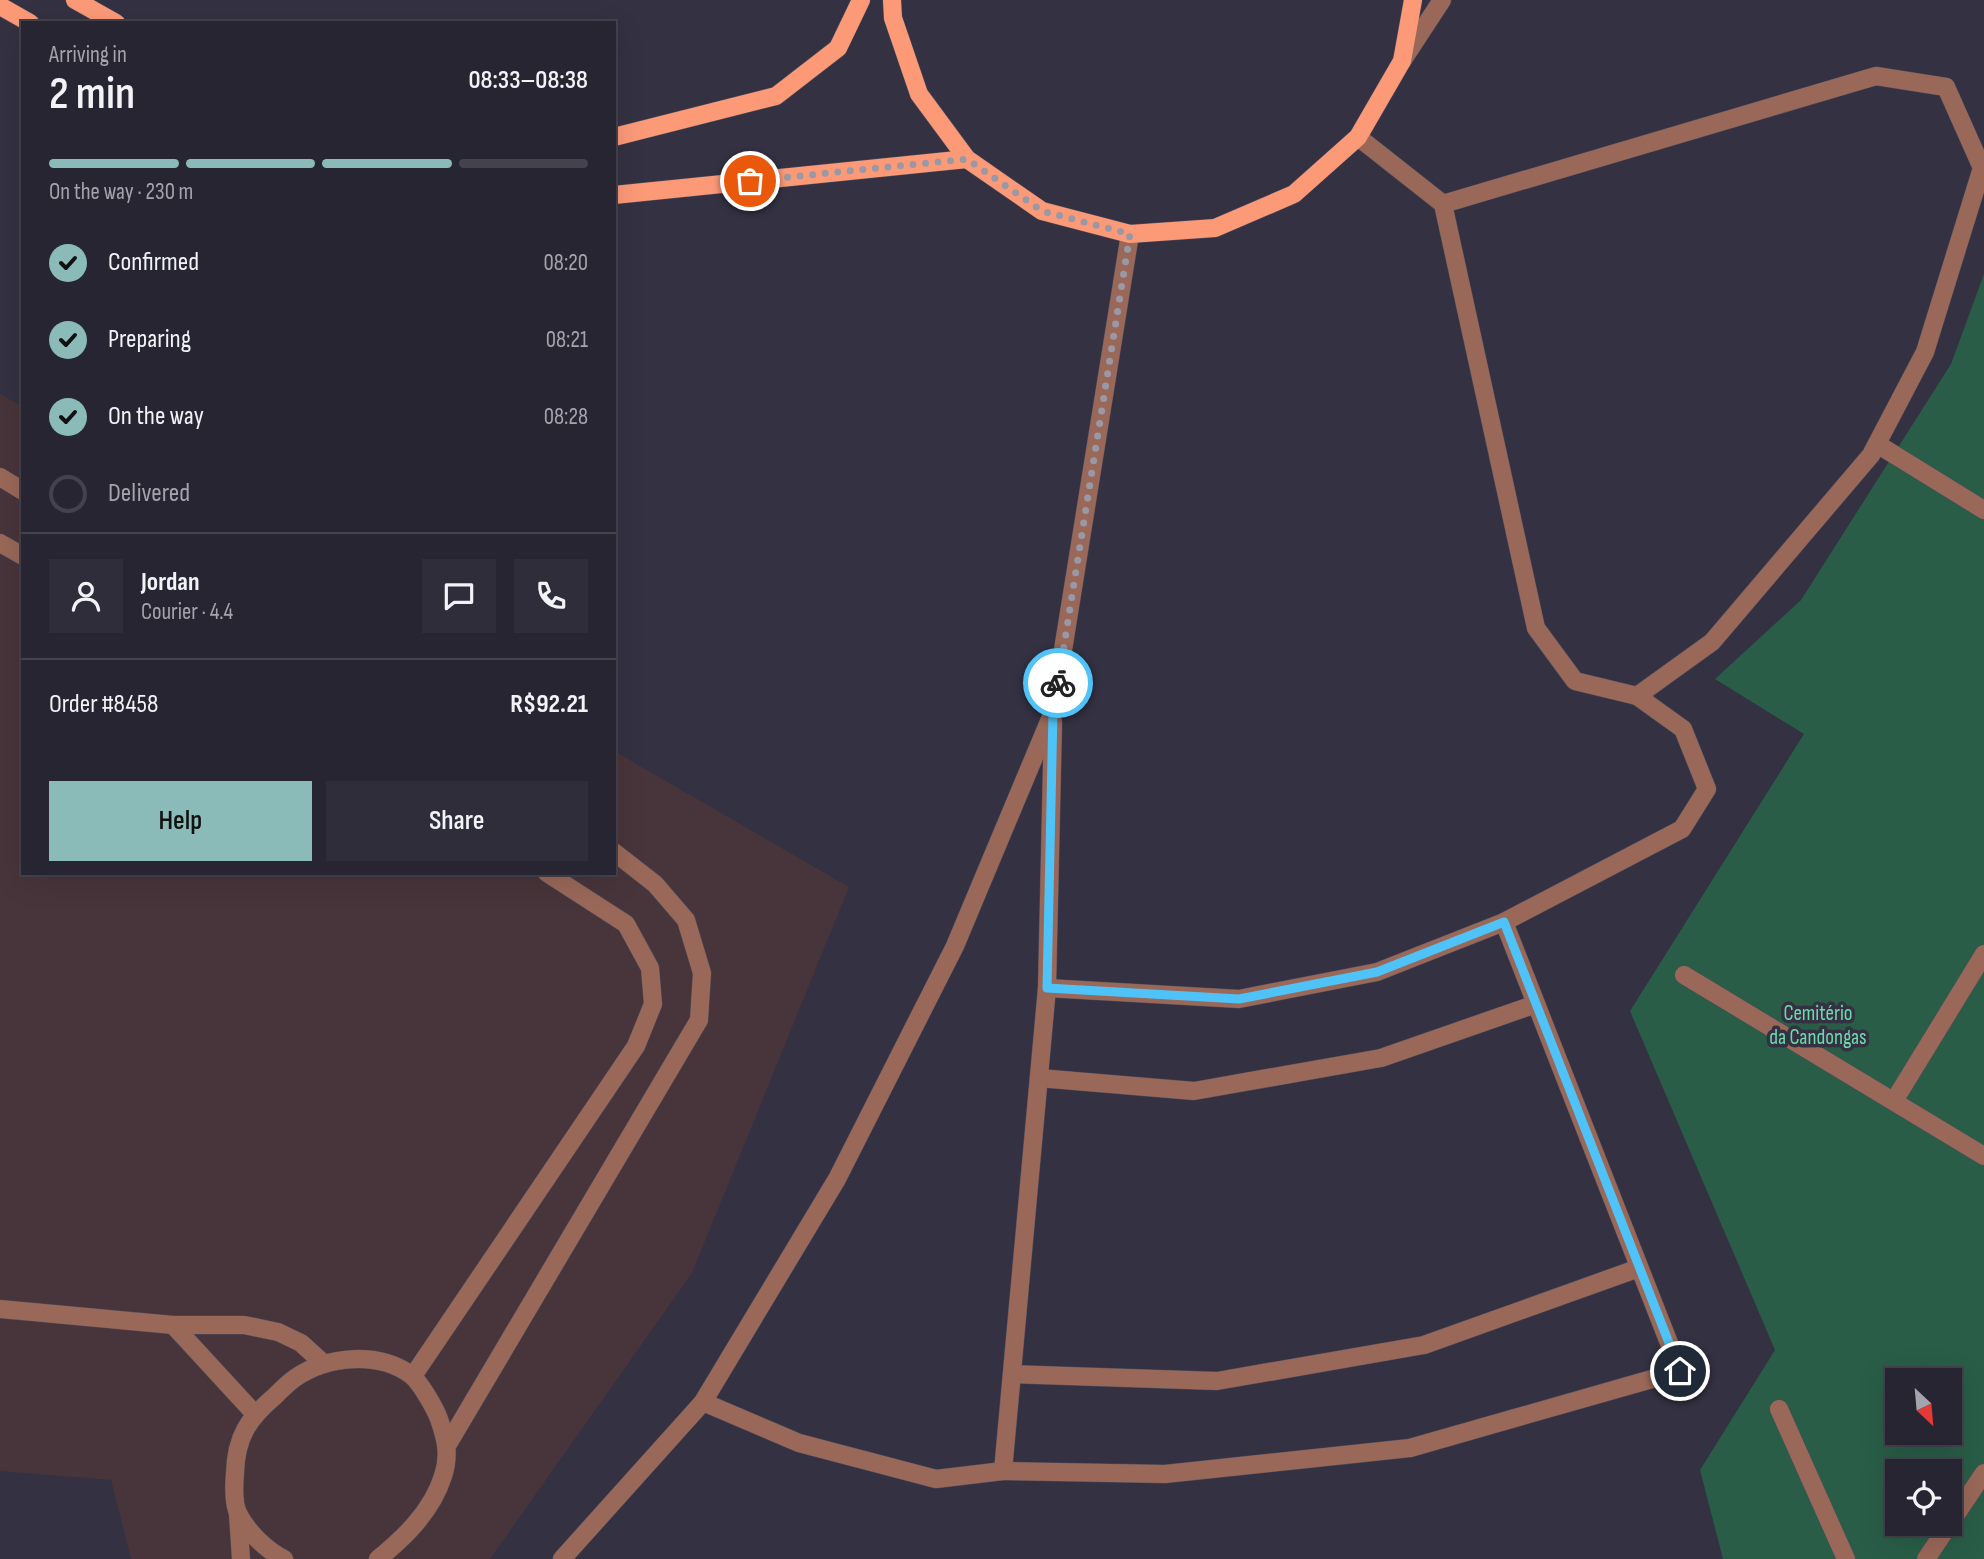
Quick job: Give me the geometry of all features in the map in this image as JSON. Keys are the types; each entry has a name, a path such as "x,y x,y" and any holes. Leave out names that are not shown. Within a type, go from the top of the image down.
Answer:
{"main road":[{"path":"75,0 112,21"},
{"path":"616,136 776,96 838,48 861,0"},
{"path":"892,0 893,19 919,94 967,159 1042,211 1130,234 1215,228 1294,194 1358,137 1402,61 1413,0"},
{"path":"0,6 26,21"},
{"path":"616,195 967,159"}],"street":[{"path":"1402,61 1442,0"},
{"path":"1443,204 1876,76 1946,87 1982,168 1925,352 1871,455 1712,642 1637,696"},
{"path":"1047,988 1239,999 1377,972 1504,922 1682,829 1707,789 1683,729 1637,696 1575,681 1536,628 1443,204 1358,137"},
{"path":"1003,1471 1047,988 1053,712 1130,234"},
{"path":"1878,444 1984,510"},
{"path":"0,477 21,490"},
{"path":"0,543 21,555"},
{"path":"562,1559 703,1402 837,1179 955,946 1053,712"},
{"path":"378,1559 401,1541 428,1507 444,1475 448,1444 699,1020 702,972 686,920 655,884 616,854"},
{"path":"413,1376 636,1046 653,1004 650,968 626,924 551,875"},
{"path":"703,1402 799,1443 936,1479 1003,1471 1165,1474 1410,1448 1680,1371 1504,922"},
{"path":"1894,1101 1984,954"},
{"path":"1684,975 1984,1156"},
{"path":"1039,1078 1194,1091 1381,1058 1536,1004"},
{"path":"1012,1374 1217,1381 1424,1345 1639,1268"},
{"path":"0,1309 173,1325 244,1325 278,1332 301,1343 324,1364"},
{"path":"173,1325 254,1413"},
{"path":"241,1559 234,1486 235,1463 241,1438 254,1413 295,1378 324,1364 355,1359 390,1363 413,1376 436,1411 448,1444"},
{"path":"1779,1409 1846,1559"},
{"path":"1926,1559 1984,1473"},
{"path":"238,1514 268,1551 284,1559"}],"shaded area":[{"path":"0,394 21,406 21,875 616,875 616,752 849,887 692,1273 490,1559 131,1559 111,1480 0,1471"}],"green space":[{"name":"Cemitério da Candongas","path":"1984,274 1984,1559 1723,1559 1700,1470 1775,1350 1630,1011 1804,734 1715,679 1801,600 1951,364"}],"way so far":[{"path":"750,181 967,159 1042,211 1130,234 1058,683"}],"route":[{"path":"1058,683 1053,712 1047,988 1239,999 1377,972 1504,922 1680,1371"}]}
